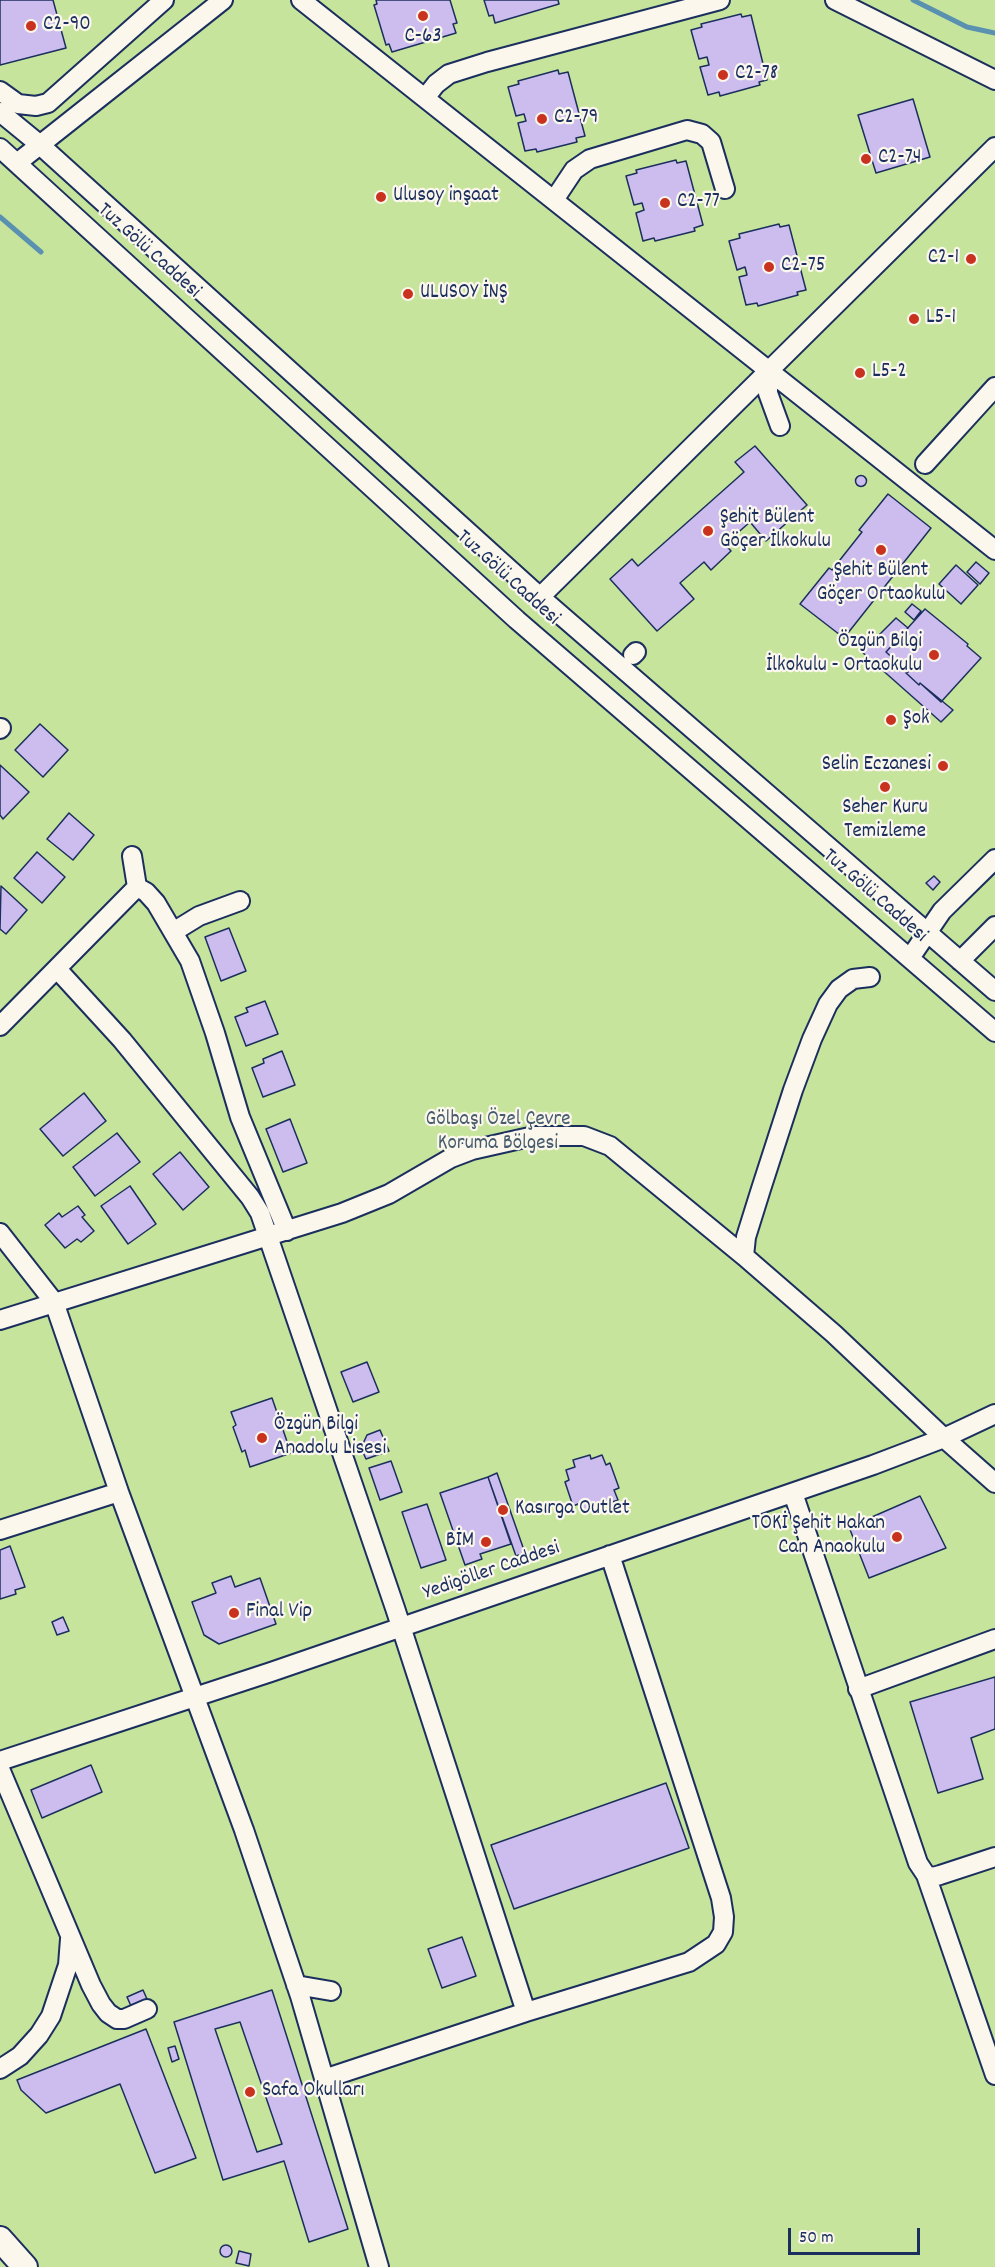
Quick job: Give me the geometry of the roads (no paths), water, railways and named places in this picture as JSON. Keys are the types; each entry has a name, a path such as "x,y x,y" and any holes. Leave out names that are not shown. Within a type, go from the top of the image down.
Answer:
{"main road":[{"path":"0,2239 25,2267"}],"street":[{"path":"0,91 18,104 43,106 164,0"},
{"path":"17,163 223,0"},
{"path":"301,0 995,550"},
{"path":"424,98 449,74 720,0"},
{"path":"835,0 995,80"},
{"path":"106,52 132,71"},
{"name":"Tuz Gölü Caddesi","path":"0,112 39,144 540,597 995,991"},
{"path":"555,200 574,170 590,159 687,130 702,134 711,142 725,189"},
{"path":"540,597 995,147"},
{"name":"Tuz Gölü Caddesi","path":"0,148 518,620 995,1032"},
{"path":"768,369 768,393 780,426"},
{"path":"925,464 995,387"},
{"path":"132,856 137,887"},
{"path":"910,958 942,911 995,859"},
{"path":"137,887 146,892 156,903 190,961 215,1033 240,1117 287,1231"},
{"path":"0,1026 137,887"},
{"path":"173,932 199,915 240,901"},
{"path":"960,961 995,926"},
{"path":"57,969 119,1036 250,1197 260,1213 401,1627 526,2012"},
{"path":"744,1256 746,1238 761,1189 812,1039 828,1004 839,989 853,979 870,977"},
{"path":"0,1320 342,1214 389,1194 451,1158 472,1150 534,1136 584,1136 610,1146 744,1256 834,1334 995,1483"},
{"path":"0,1233 54,1302 119,1492 244,1830 296,1985 379,2267"},
{"name":"Yedigöller Caddesi","path":"0,1761 793,1493 944,1438 995,1414"},
{"path":"0,1530 119,1492"},
{"path":"793,1493 918,1863 926,1875 993,2065"},
{"path":"324,2079 526,2012 688,1962 716,1944 723,1932 724,1917 721,1898 610,1555"},
{"path":"858,1689 995,1639"},
{"path":"0,1769 91,1985 108,2013 117,2019 124,2019 147,2009"},
{"path":"926,1875 933,1877 995,1857"},
{"path":"0,2069 20,2056 39,2035 51,2016 68,1965 70,1934"},
{"path":"296,1985 331,1991"}],"waterway":[{"path":"913,0 967,27 995,33"},
{"path":"0,217 41,252"}],"place":[{"name":"C-63","path":"423,16"},
{"name":"C2-90","path":"31,26"},
{"name":"C2-78","path":"723,75"},
{"name":"C2-79","path":"542,119"},
{"name":"C2-74","path":"866,159"},
{"name":"Ulusoy inşaat","path":"381,197"},
{"name":"C2-77","path":"665,203"},
{"name":"C2-1","path":"971,259"},
{"name":"C2-75","path":"769,267"},
{"name":"ULUSOY İNŞ","path":"408,294"},
{"name":"L5-1","path":"914,319"},
{"name":"L5-2","path":"860,373"},
{"name":"Şehit Bülent Göçer İlkokulu","path":"708,531"},
{"name":"Şehit Bülent Göçer Ortaokulu","path":"881,550"},
{"name":"Özgün Bilgi İlkokulu - Ortaokulu","path":"934,655"},
{"name":"Şok","path":"891,720"},
{"name":"Selin Eczanesi","path":"943,766"},
{"name":"Seher Kuru Temizleme","path":"885,787"},
{"name":"Özgün Bilgi Anadolu Lisesi","path":"262,1438"},
{"name":"Kasırga Outlet","path":"503,1510"},
{"name":"TOKİ Şehit Hakan Can Anaokulu","path":"897,1537"},
{"name":"BİM","path":"486,1542"},
{"name":"Final Vip","path":"234,1613"},
{"name":"Safa Okulları","path":"250,2092"}],"park label":[{"name":"Gölbaşı Özel Çevre Koruma Bölgesi","path":"498,1133"}]}
